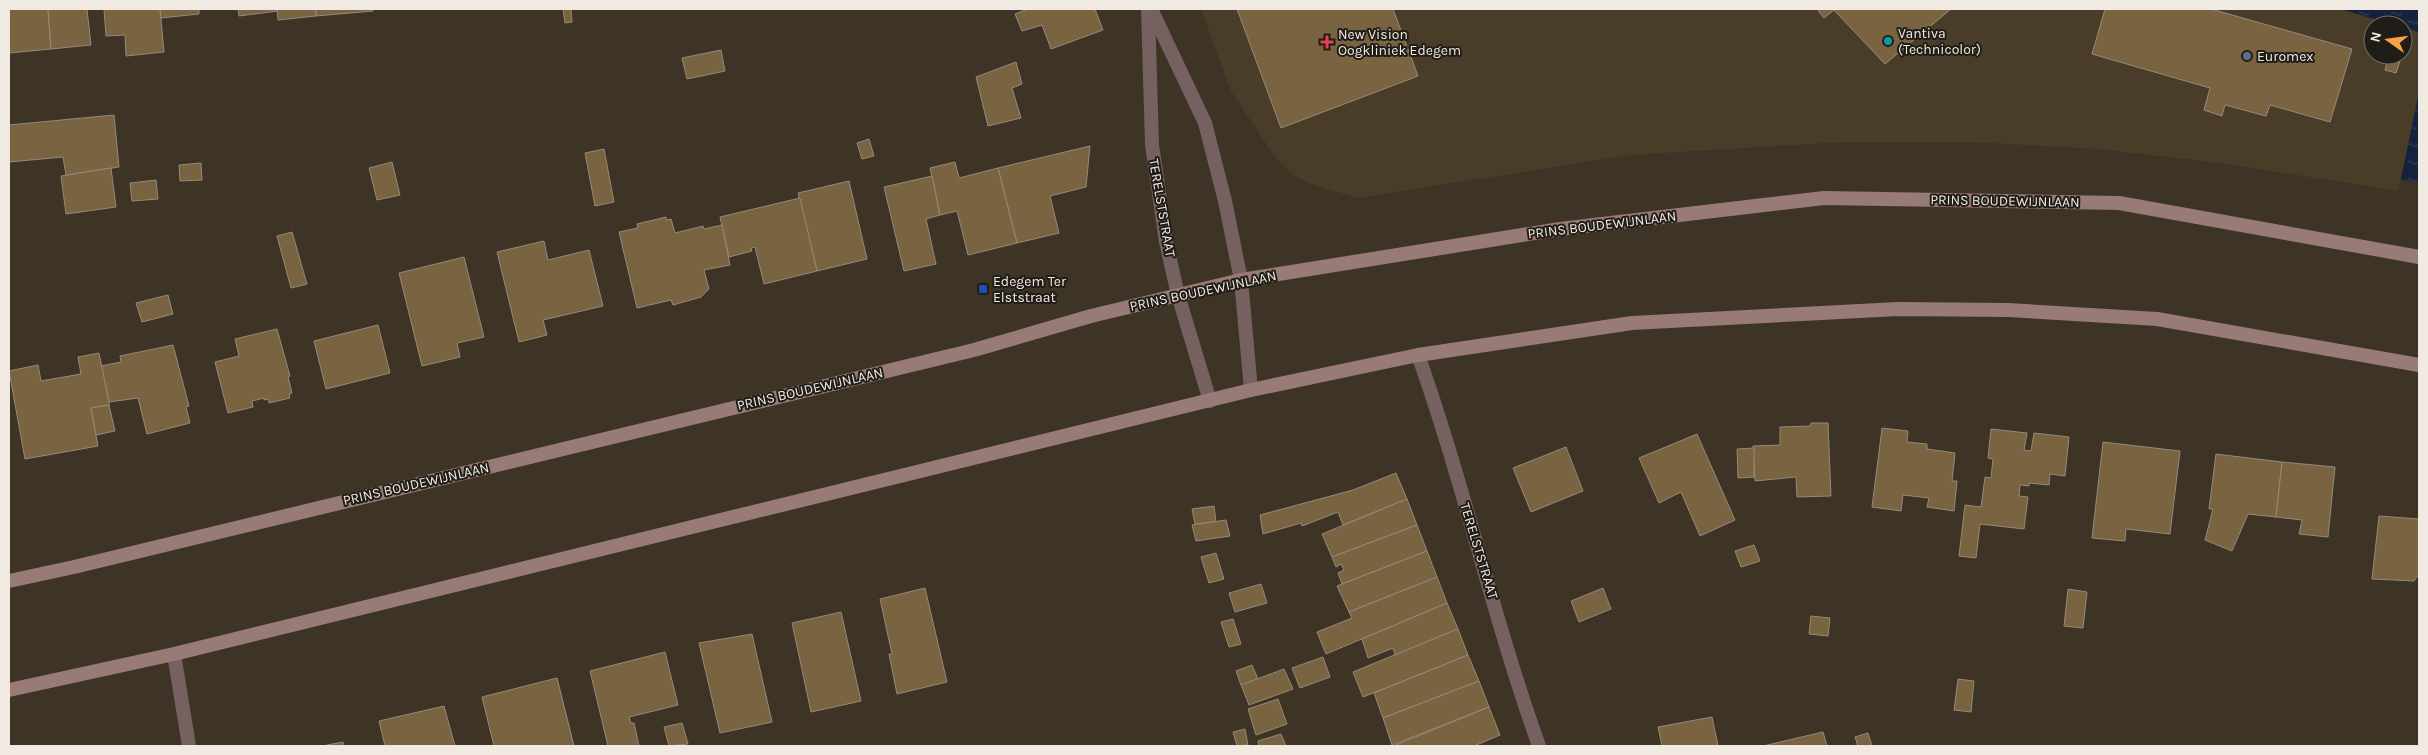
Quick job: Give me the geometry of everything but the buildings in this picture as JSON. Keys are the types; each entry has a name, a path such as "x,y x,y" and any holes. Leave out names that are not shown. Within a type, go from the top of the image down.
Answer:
{"main road":[{"name":"PRINS BOUDEWIJNLAAN","path":"9,580 74,567 974,350 1091,316 1242,280 1560,228 1824,198 2119,203 2419,257"},
{"path":"9,690 174,654 1250,390 1418,356 1632,323 1898,309 2008,310 2157,319 2419,365"}],"street":[{"name":"TERELSTSTRAAT","path":"1150,9 1204,123 1231,227 1242,280 1250,390"},
{"name":"TERELSTSTRAAT","path":"1150,9 1152,145 1166,242 1178,295 1210,401"},
{"name":"TERELSTSTRAAT","path":"1418,356 1491,588 1520,692 1539,746"},
{"path":"174,654 189,746"}],"shaded area":[{"path":"1201,9 2340,9 2363,16 2363,65 2413,65 2413,30 2419,32 2419,92 2398,191 2221,163 2098,149 1972,142 1842,142 1631,155 1357,198 1308,183 1292,174 1275,157 1231,91"}],"water":[{"path":"2340,9 2419,9 2419,32 2413,30 2413,15 2363,16"},
{"path":"2419,92 2419,183 2401,179"}],"place":[{"name":"Vantiva (Technicolor)","path":"1888,41"},
{"name":"New Vision Oogkliniek Edegem","path":"1327,42"},
{"name":"Euromex","path":"2247,56"},
{"name":"Edegem Ter Elststraat","path":"983,289"}]}
